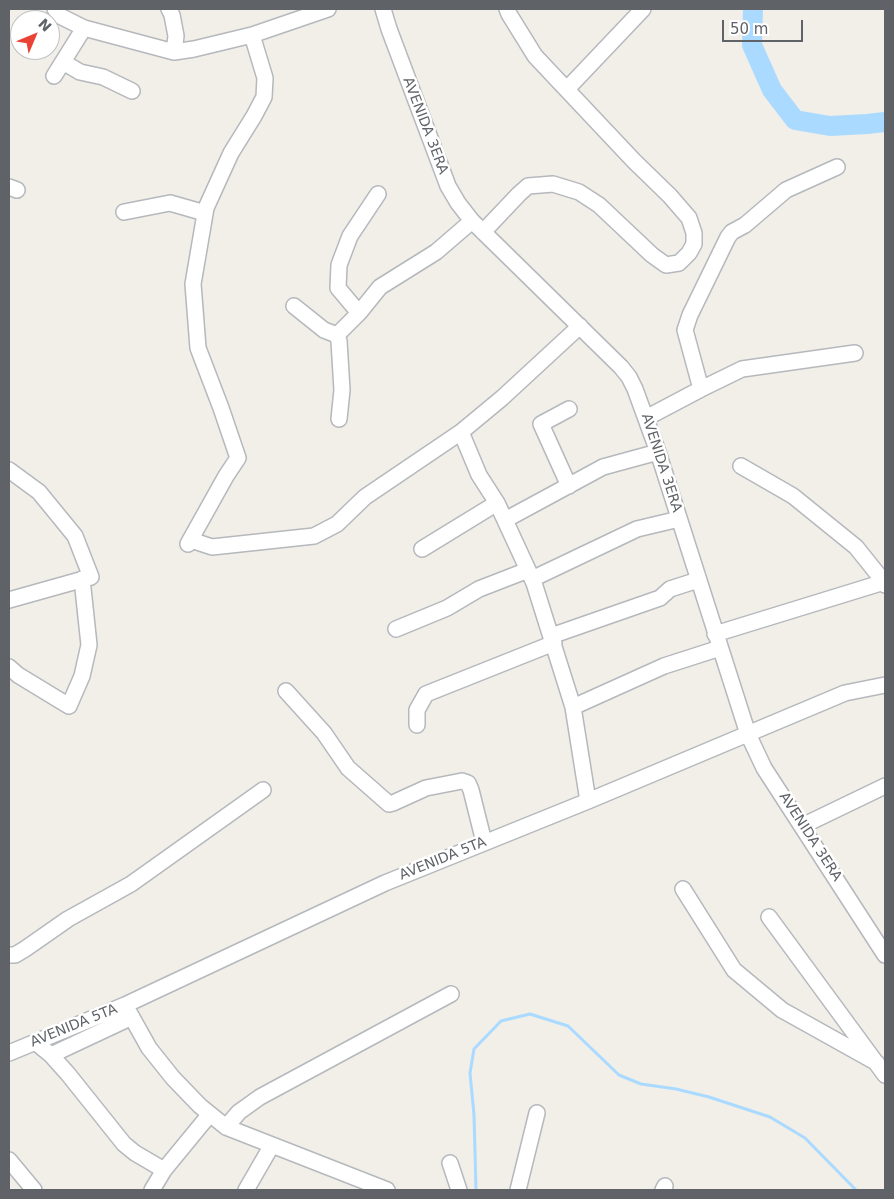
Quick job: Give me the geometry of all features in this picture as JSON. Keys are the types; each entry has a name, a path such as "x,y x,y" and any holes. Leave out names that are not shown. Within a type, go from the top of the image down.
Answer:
{"street":[{"path":"55,9 60,16 84,28 174,52 194,50 252,34 328,9"},
{"path":"169,9 176,36 174,52"},
{"name":"AVENIDA 3ERA","path":"383,9 448,186 458,203 472,221 580,326 629,377 658,452 748,734 764,768 885,955"},
{"path":"483,232 528,186 553,184 579,192 599,205 652,255 666,264 678,264 689,253 694,244 694,233 689,218 535,56 507,9"},
{"path":"567,89 644,9"},
{"path":"54,76 84,28"},
{"path":"252,34 265,78 264,97 231,153 205,213 194,284 198,348 238,458 189,542 212,548 314,536 337,524 365,497 461,432 502,398 580,326"},
{"path":"63,62 80,72 103,78 132,91"},
{"path":"701,389 684,330 728,237 786,190 837,167"},
{"path":"358,313 338,288 340,265 350,236 378,194"},
{"path":"124,212 170,203 205,213"},
{"path":"337,335 380,287 436,252 472,221"},
{"path":"294,306 324,330 337,335"},
{"path":"337,335 342,390 339,419"},
{"path":"646,418 742,368 855,353"},
{"path":"569,409 541,424 569,486"},
{"path":"461,432 479,475 497,503 530,574 573,707 588,801"},
{"path":"505,520 603,467 658,452"},
{"path":"573,707 718,641 885,584 856,547 793,496 741,466"},
{"path":"9,470 39,492 74,536 91,577 9,600"},
{"path":"422,550 497,503"},
{"path":"396,629 447,608 479,589 530,574 637,529 679,519"},
{"path":"9,667 18,675 69,706 82,676 89,646 82,579"},
{"path":"416,725 418,710 426,694 552,640 660,598 670,588 698,580"},
{"name":"AVENIDA 5TA","path":"12,1047 35,1042 128,1011 384,883 588,801 845,693 885,685"},
{"path":"286,691 324,733 348,768 389,804 426,788 462,781 468,783 484,842"},
{"path":"802,826 885,786"},
{"path":"9,955 14,955 25,949 68,918 130,884 263,790"},
{"path":"683,889 734,970 782,1010 881,1069"},
{"path":"768,917 881,1069"},
{"path":"226,1127 239,1112 260,1097 451,994"},
{"path":"51,1055 128,1011 149,1048 173,1078 200,1106 226,1127 272,1145 352,1184 387,1190"},
{"path":"35,1042 51,1055 68,1074 124,1144 135,1153 164,1170"},
{"path":"518,1190 537,1113"},
{"path":"152,1190 164,1170 210,1114"},
{"path":"246,1190 272,1145"},
{"path":"9,1160 34,1190"},
{"path":"450,1163 459,1190"}],"waterway":[{"path":"753,9 752,45 772,90 795,120 830,126 885,122"},
{"path":"476,1190 474,1115 470,1073 474,1049 501,1021 530,1014 568,1026 619,1075 641,1084 676,1089 709,1097 770,1117 805,1138 856,1190"}]}
